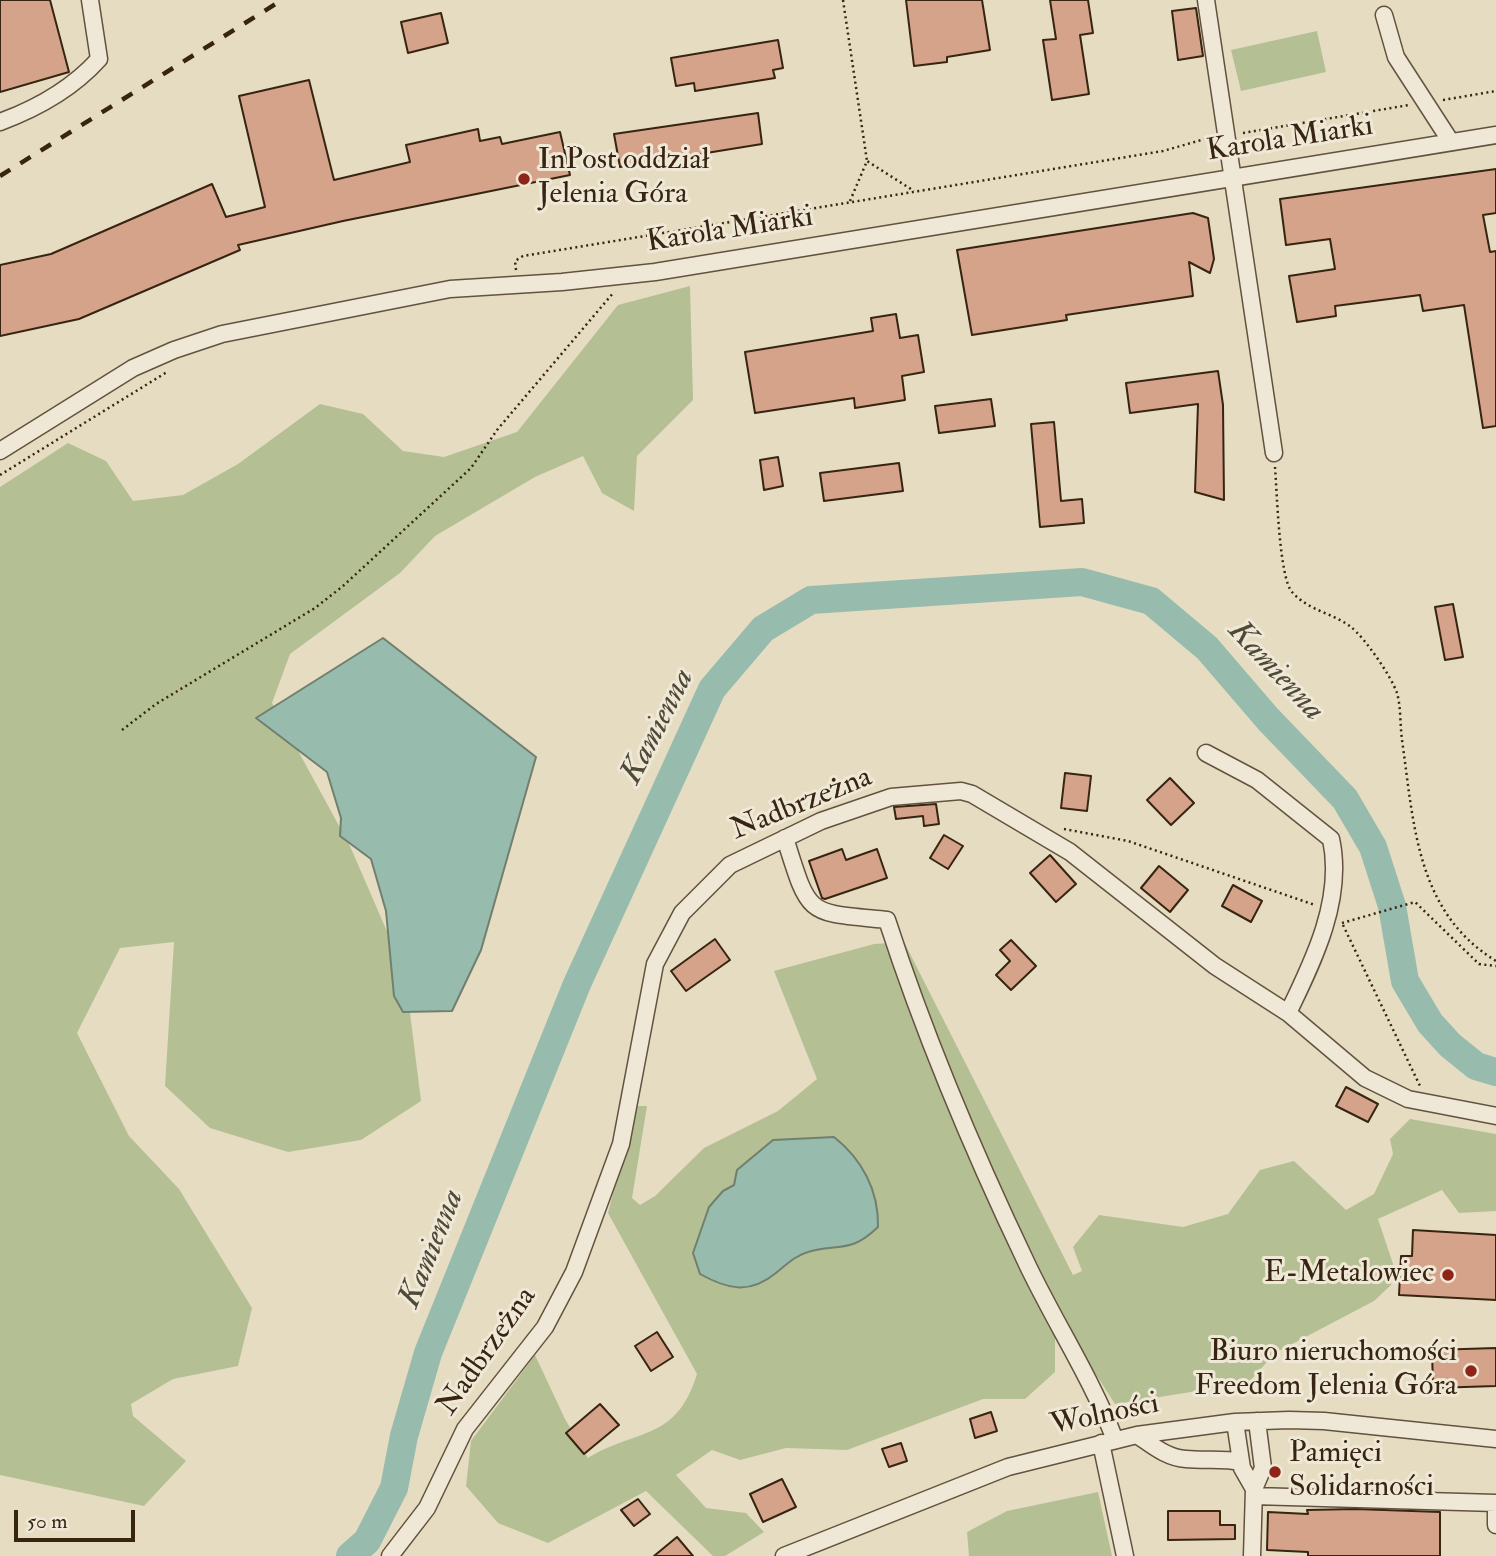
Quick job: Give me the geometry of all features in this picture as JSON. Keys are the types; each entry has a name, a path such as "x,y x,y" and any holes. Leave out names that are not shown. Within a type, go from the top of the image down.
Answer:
{"street":[{"path":"0,122 24,113 78,82 99,59 90,0"},
{"path":"1206,0 1274,453"},
{"path":"1384,15 1396,57 1451,142"},
{"name":"Karola Miarki","path":"0,451 133,368 174,350 222,334 450,289 617,277 1496,135"},
{"path":"1206,753 1257,780 1331,839 1335,917 1288,1013"},
{"name":"Nadbrzeżna","path":"390,1556 427,1508 466,1429 545,1327 574,1272 621,1144 655,964 670,931 716,875 746,855 842,813 891,797 961,791 1001,810 1070,852 1215,966 1288,1013 1353,1069 1383,1088 1418,1102 1496,1116"},
{"path":"785,838 808,902 823,914 887,920 983,1173 1046,1302 1105,1413 1125,1556"},
{"path":"1252,1556 1254,1492 1263,1468 1257,1421"},
{"name":"Wolności","path":"784,1556 1008,1467 1137,1435 1236,1422 1324,1421 1496,1439"},
{"path":"1236,1422 1241,1462 1254,1492"},
{"path":"1137,1435 1166,1454 1186,1460 1206,1457 1241,1462"},
{"path":"1254,1492 1496,1503 1496,1525"}],"path":[{"path":"844,0 867,162 850,201"},
{"path":"1444,99 1496,91"},
{"path":"1236,134 1413,104"},
{"path":"516,272 516,261 523,256 1163,151 1220,135"},
{"path":"867,162 914,191"},
{"path":"122,730 156,705 315,608 352,578 471,468 497,430 613,294 617,277"},
{"path":"0,475 176,366"},
{"path":"1274,453 1282,554 1290,591 1318,613 1351,627 1380,663 1397,693 1418,849 1429,883 1443,909 1478,949 1496,961"},
{"path":"1058,828 1128,841 1335,917 1367,917 1415,902 1479,964 1496,966"},
{"path":"1335,917 1421,1088"}],"shaded area":[{"path":"1317,31 1326,72 1241,91 1231,50"},
{"path":"690,286 693,400 637,456 634,511 602,493 583,456 535,477 435,536 400,573 290,654 272,703 350,846 405,973 421,1101 361,1140 288,1152 210,1128 165,1086 174,942 120,948 77,1033 129,1136 179,1189 252,1308 238,1366 173,1379 131,1404 133,1416 186,1461 144,1506 0,1475 0,487 68,443 106,461 133,501 183,495 238,464 320,404 363,414 403,451 444,457 517,432 618,305"},
{"path":"383,638 536,757 481,950 452,1011 403,1012 394,996 386,911 371,859 340,836 341,818 327,772 256,718"},
{"path":"904,942 1073,1275 1082,1271 1073,1247 1099,1215 1183,1227 1228,1214 1260,1170 1294,1161 1346,1210 1374,1194 1393,1154 1390,1139 1410,1119 1496,1134 1496,1211 1459,1213 1442,1190 1378,1219 1394,1267 1391,1285 1374,1301 1275,1353 1248,1383 1115,1404 1071,1336 1055,1335 1055,1372 1025,1399 983,1399 847,1450 786,1448 740,1460 712,1450 676,1475 706,1508 746,1513 764,1532 725,1556 713,1556 646,1491 548,1543 498,1523 466,1486 471,1441 535,1355 565,1419 588,1458 666,1423 678,1412 697,1374 608,1213 635,1106 647,1106 632,1198 640,1205 655,1196 704,1148 778,1111 817,1079 774,971 874,944"},
{"path":"834,1137 853,1155 867,1177 878,1214 878,1227 852,1244 799,1255 757,1285 729,1286 700,1274 693,1253 709,1207 723,1191 734,1185 737,1170 773,1140"},
{"path":"1098,1492 1112,1556 969,1556 967,1532 1007,1511"}],"building":[{"path":"0,0 50,0 69,72 0,92"},
{"path":"906,0 982,0 990,50 947,57 947,62 914,66"},
{"path":"1050,0 1088,0 1093,33 1080,35 1089,94 1052,100 1043,40 1056,39"},
{"path":"1196,8 1203,56 1178,60 1172,11"},
{"path":"441,13 448,43 408,53 401,22"},
{"path":"778,40 783,68 773,70 775,78 695,91 694,83 676,86 671,58"},
{"path":"309,80 334,180 410,162 406,145 478,129 480,141 500,137 502,144 560,132 570,175 238,245 240,250 79,319 0,336 0,265 51,254 212,184 226,217 265,207 239,96"},
{"path":"758,113 762,144 620,167 614,134"},
{"path":"1496,169 1496,213 1483,215 1490,252 1496,251 1496,426 1483,428 1464,305 1423,311 1420,295 1335,306 1336,316 1297,322 1289,276 1335,269 1330,239 1286,245 1280,199"},
{"path":"1193,213 1208,218 1214,259 1210,273 1189,262 1193,296 1066,315 1067,320 972,335 957,250"},
{"path":"896,314 900,338 918,335 924,372 902,376 905,400 855,408 854,398 755,413 745,352 873,331 871,318"},
{"path":"1218,371 1223,405 1224,500 1195,492 1198,404 1130,413 1126,383"},
{"path":"991,399 995,426 939,433 935,406"},
{"path":"1054,422 1061,501 1082,499 1084,523 1040,527 1031,424"},
{"path":"778,457 783,486 764,490 760,460"},
{"path":"899,463 903,491 824,501 820,473"},
{"path":"1453,604 1463,657 1445,660 1435,607"},
{"path":"1065,773 1091,776 1087,811 1061,808"},
{"path":"1170,778 1194,803 1171,825 1147,800"},
{"path":"936,804 939,824 924,826 923,816 896,819 894,807"},
{"path":"944,835 963,846 948,869 930,858"},
{"path":"842,849 846,860 877,849 887,878 822,898 809,861"},
{"path":"1050,855 1076,884 1056,902 1030,873"},
{"path":"1159,866 1188,890 1170,912 1141,888"},
{"path":"1233,885 1262,901 1251,922 1222,906"},
{"path":"715,939 730,960 686,991 671,971"},
{"path":"1011,940 1036,966 1011,990 996,975 1010,961 1000,950"},
{"path":"1346,1087 1378,1104 1368,1122 1336,1106"},
{"name":"E-Metalowiec","path":"1413,1230 1496,1235 1496,1300 1399,1295 1401,1256 1412,1256"},
{"path":"657,1332 673,1357 651,1371 635,1346"},
{"path":"1496,1348 1496,1386 1433,1388 1432,1350"},
{"path":"600,1404 619,1425 584,1454 566,1433"},
{"path":"991,1412 997,1431 975,1438 970,1419"},
{"path":"901,1443 907,1461 889,1467 882,1449"},
{"path":"782,1479 796,1507 763,1522 750,1494"},
{"path":"638,1499 650,1514 634,1526 621,1510"},
{"path":"1307,1510 1440,1512 1440,1556 1308,1556 1308,1552 1267,1550 1268,1512 1308,1514"},
{"path":"1168,1511 1220,1511 1220,1525 1235,1525 1235,1539 1168,1540"},
{"path":"677,1537 693,1556 654,1556"}],"waterway":[{"name":"Kamienna","path":"350,1556 367,1541 394,1488 404,1436 428,1353 577,984 712,689 763,629 811,600 1082,582 1151,601 1207,648 1268,719 1345,799 1373,847 1392,906 1405,981 1430,1023 1450,1045 1476,1066 1496,1072"}],"railway":[{"path":"0,176 282,0"}],"place":[{"name":"InPost oddział Jelenia Góra","path":"524,179"},
{"name":"E-Metalowiec","path":"1448,1275"},
{"name":"Biuro nieruchomości Freedom Jelenia Góra","path":"1471,1371"},
{"name":"Pamięci Solidarności","path":"1275,1472"}]}
